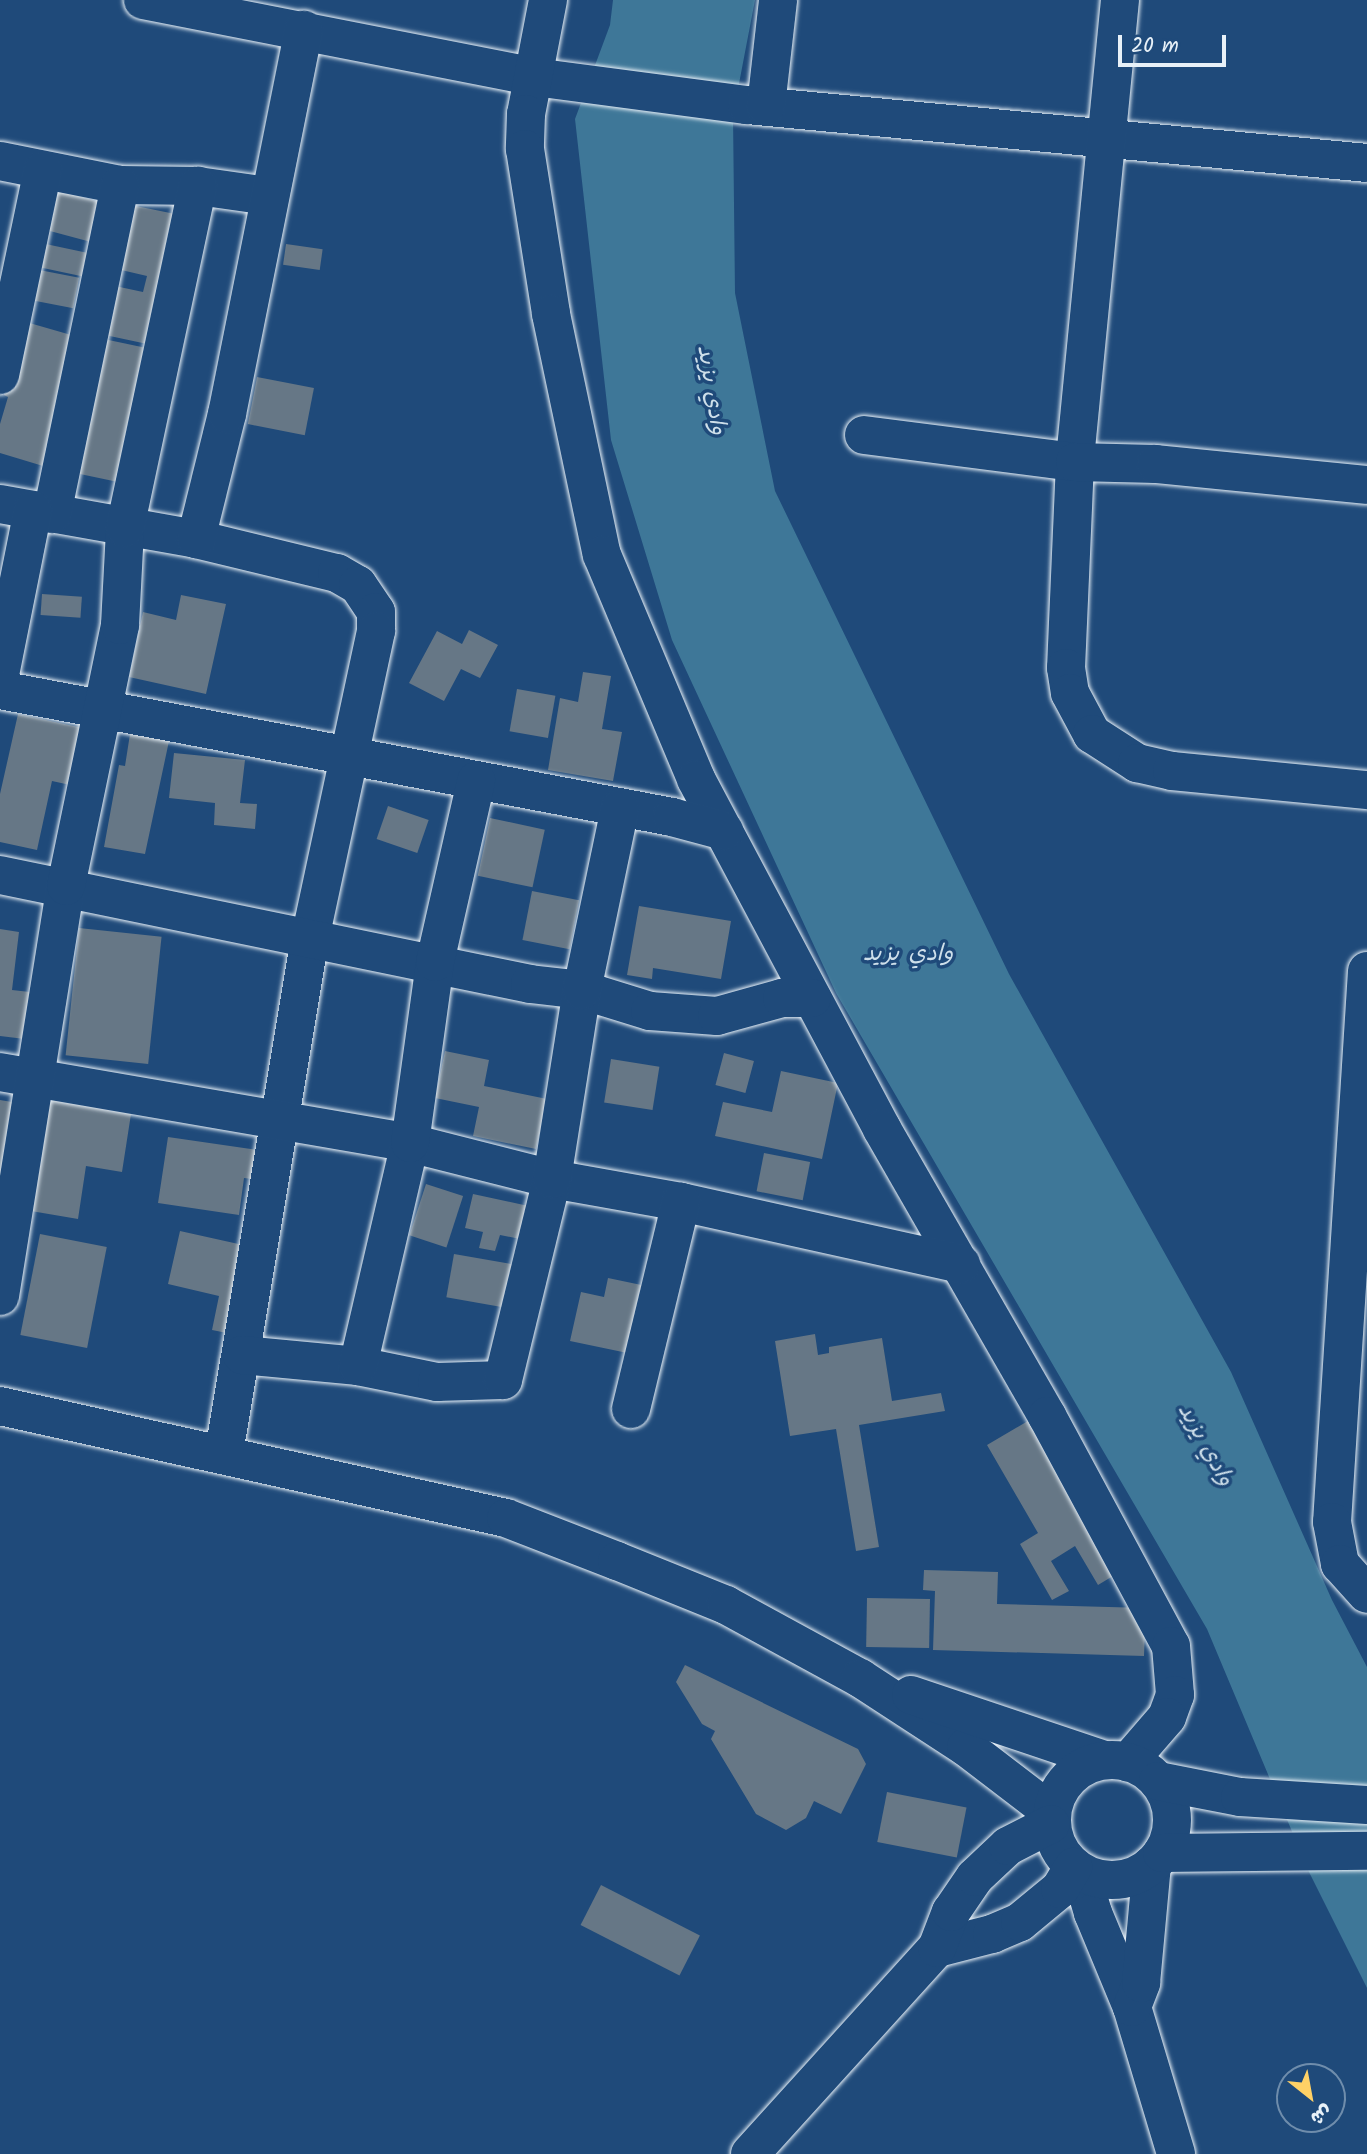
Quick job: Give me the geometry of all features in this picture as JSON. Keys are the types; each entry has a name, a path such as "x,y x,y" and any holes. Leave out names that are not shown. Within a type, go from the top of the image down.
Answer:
{"street":[{"path":"143,0 534,77 756,105 1106,135 1367,163"},
{"path":"548,0 525,149 532,204 576,442 602,555 675,733 724,831 812,998 1171,1646 1175,1695 1167,1717 1130,1768 1069,1777 1051,1818 1054,1840 1077,1870 1132,2007 1176,2154"},
{"path":"756,105 778,0"},
{"path":"1120,0 1075,462 1066,668 1070,694 1092,734 1137,762 1172,771 1367,790"},
{"path":"196,539 233,388 268,196 304,30"},
{"path":"0,161 120,185 198,186 268,196"},
{"path":"0,375 43,170"},
{"path":"0,676 28,509 120,185"},
{"path":"0,1296 17,1076 66,886 104,707 120,625 125,528 198,186"},
{"path":"864,435 1075,462 1156,464 1367,485"},
{"path":"28,509 196,539 337,573 367,595 376,612 376,631 347,755 310,938 282,1125 224,1452"},
{"path":"0,690 104,707 620,808 724,831"},
{"path":"358,1366 410,1143 435,962 476,781"},
{"path":"242,1355 358,1366 437,1382 503,1380 552,1179 582,990 620,808"},
{"path":"0,875 66,886 530,984 582,990 650,1011 717,1016 782,999 812,998"},
{"path":"1367,971 1332,1522 1340,1564 1367,1594"},
{"path":"17,1076 282,1125 410,1143 552,1179 681,1202 961,1264"},
{"path":"631,1409 681,1202"},
{"path":"0,1406 224,1452 506,1518 726,1605 860,1678 966,1747 1051,1818"},
{"path":"860,1678 1130,1768 1275,1800 1367,1805"},
{"path":"1130,1768 1172,1816 1157,1859 1141,1983 1132,2007"},
{"path":"750,2154 937,1948 951,1912 993,1857 1051,1818"},
{"path":"1077,1870 1102,1879 1125,1879 1157,1859 1296,1850 1367,1851"},
{"path":"937,1948 992,1934 1020,1922 1060,1889 1077,1870"}],"water":[{"name":"وادي يزيد","path":"613,0 755,0 733,115 735,293 775,491 1009,974 1231,1372 1332,1600 1367,1667 1367,1988 1309,1872 1207,1629 836,993 672,640 611,440 575,119 610,25"}],"building":[{"path":"55,190 108,204 98,244 44,230"},
{"path":"131,205 180,215 152,345 105,335 115,286 143,292 147,276 117,269"},
{"path":"41,243 88,253 83,276 36,266"},
{"path":"286,244 323,249 320,270 283,265"},
{"path":"34,269 79,278 73,308 28,299"},
{"path":"26,322 85,339 53,469 0,453 0,424 8,397 4,395"},
{"path":"99,338 155,350 126,484 71,472"},
{"path":"257,377 314,388 305,435 248,424"},
{"path":"42,594 82,597 80,618 41,615"},
{"path":"181,595 226,604 206,694 129,677 143,612 176,620"},
{"path":"469,630 498,645 480,678 461,669 444,701 409,683 437,631 462,644"},
{"path":"583,672 611,676 602,729 622,732 613,781 548,770 560,698 578,702"},
{"path":"517,689 555,696 548,738 510,731"},
{"path":"18,714 97,731 84,788 52,781 37,850 0,842 0,794"},
{"path":"130,734 169,741 145,854 104,847 119,765 125,766"},
{"path":"174,753 245,760 240,803 257,804 255,829 214,825 215,803 169,798"},
{"path":"388,806 429,820 417,853 377,839"},
{"path":"490,818 545,830 533,887 478,876"},
{"path":"532,891 579,900 570,949 522,940"},
{"path":"639,906 731,921 721,979 653,968 652,979 627,975"},
{"path":"79,928 162,937 148,1064 66,1055"},
{"path":"0,929 19,932 12,990 39,993 33,1040 0,1036"},
{"path":"445,1051 489,1060 484,1086 547,1099 536,1149 473,1136 479,1107 435,1098"},
{"path":"724,1053 754,1061 745,1093 715,1085"},
{"path":"611,1059 659,1067 653,1110 604,1102"},
{"path":"781,1071 838,1083 822,1159 715,1136 723,1102 772,1112"},
{"path":"0,1100 18,1103 0,1217"},
{"path":"49,1100 131,1114 122,1172 86,1166 78,1219 31,1211"},
{"path":"168,1137 265,1151 261,1180 244,1178 239,1215 158,1203"},
{"path":"764,1153 810,1162 803,1200 757,1191"},
{"path":"426,1184 463,1196 446,1247 409,1235"},
{"path":"473,1194 533,1207 525,1240 500,1235 495,1251 479,1248 483,1232 465,1228"},
{"path":"180,1231 252,1247 232,1334 212,1330 219,1296 168,1284"},
{"path":"40,1234 107,1247 87,1348 20,1335"},
{"path":"454,1254 522,1266 514,1309 446,1297"},
{"path":"608,1278 651,1287 637,1355 570,1341 581,1292 604,1297"},
{"path":"815,1334 818,1355 829,1353 829,1347 882,1338 892,1401 941,1393 945,1411 859,1425 879,1547 856,1551 836,1429 790,1436 775,1341"},
{"path":"1028,1421 1118,1573 1098,1585 1075,1546 1051,1561 1069,1591 1052,1600 1020,1544 1038,1533 987,1445"},
{"path":"924,1570 998,1572 997,1604 1146,1608 1144,1656 933,1650 935,1591 923,1590"},
{"path":"867,1598 930,1599 929,1648 866,1647"},
{"path":"685,1665 858,1749 866,1764 841,1814 814,1801 806,1818 786,1830 756,1814 711,1739 715,1731 702,1724 676,1682"},
{"path":"887,1792 967,1807 957,1858 877,1842"},
{"path":"601,1885 700,1935 679,1975 581,1925"}]}
